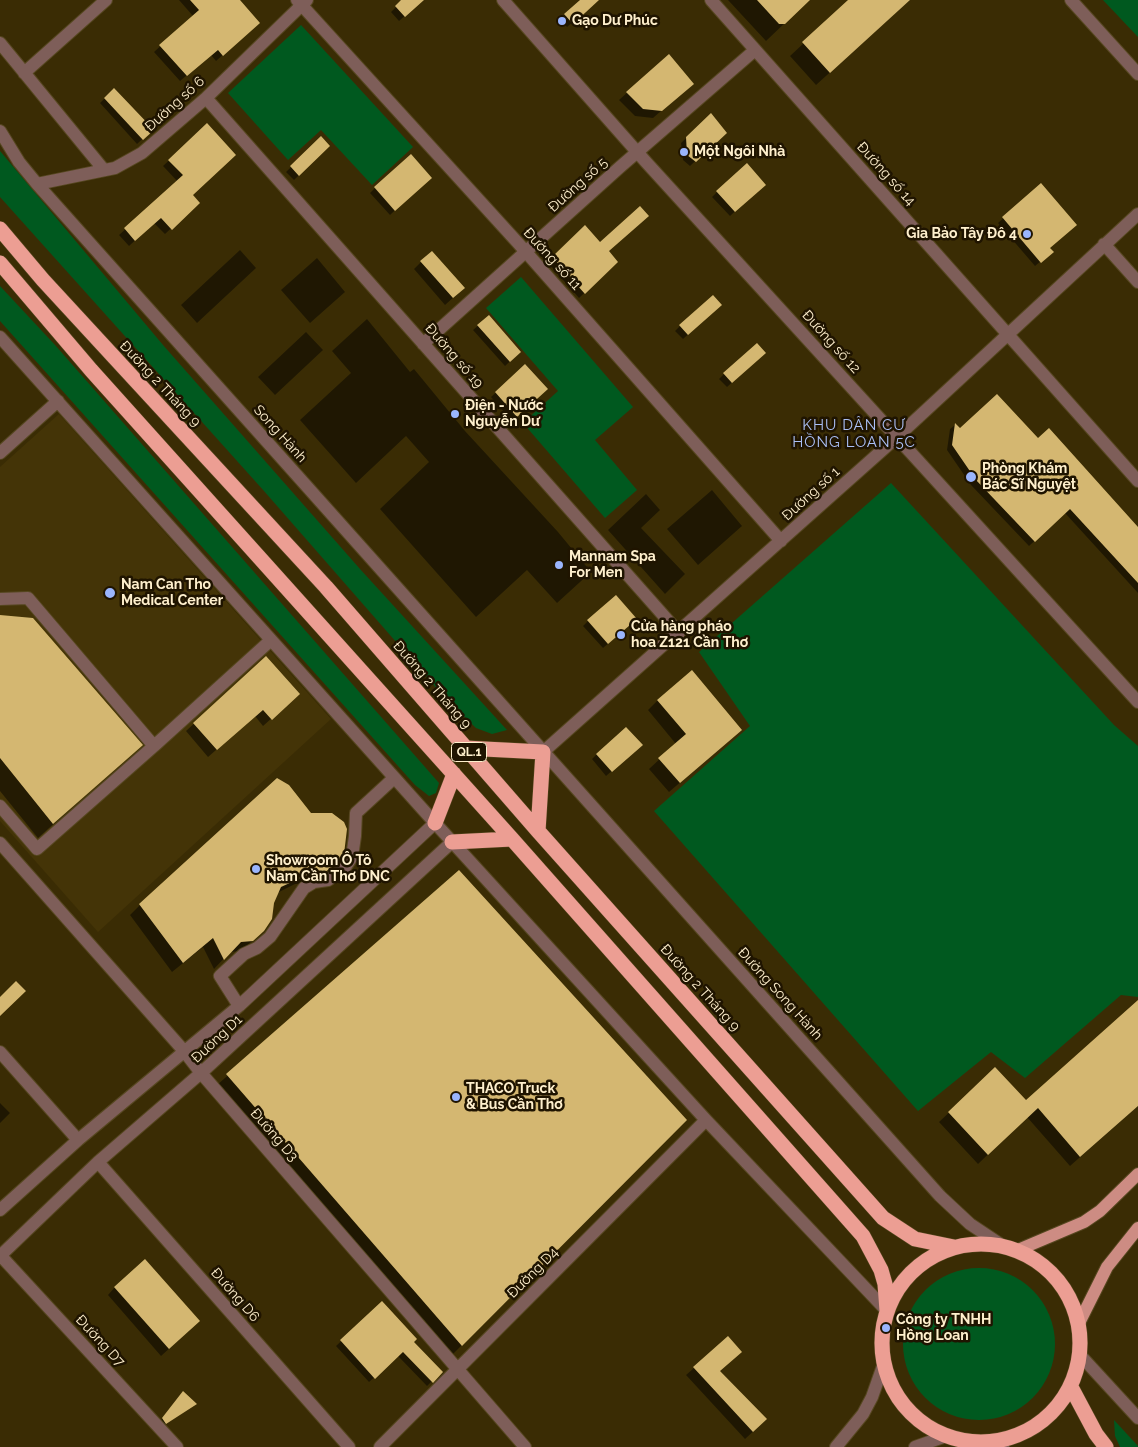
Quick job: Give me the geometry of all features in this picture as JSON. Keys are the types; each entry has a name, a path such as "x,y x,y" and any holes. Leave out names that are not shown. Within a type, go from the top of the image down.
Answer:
{"highway":[{"name":"Đường 2 Tháng 9","path":"0,229 43,280 326,587 538,831 883,1218 915,1239 954,1247"},
{"name":"QL.1","path":"0,263 91,370 512,838 863,1236 881,1270 885,1284 887,1311"},
{"path":"465,748 544,752 538,831"},
{"path":"435,823 454,774"},
{"path":"452,842 512,838"},
{"path":"970,1244 1003,1246 1018,1250 1046,1267 1058,1279 1074,1307 1078,1323 1080,1355 1071,1387 1052,1413 1008,1443 978,1442 946,1436 918,1419 896,1394 884,1363 882,1346 887,1311 902,1284 912,1271 925,1261 954,1247 970,1244"},
{"path":"1071,1387 1096,1434 1106,1447"}],"main road":[{"path":"1018,1250 1084,1222 1100,1211 1138,1174"},
{"path":"1078,1323 1107,1267 1138,1228"}],"street":[{"path":"24,73 106,0"},
{"name":"Đường số 12","path":"503,0 638,152 1138,702"},
{"name":"Đường số 14","path":"711,0 1138,481"},
{"path":"1071,0 1138,74"},
{"name":"Đường số 6","path":"37,184 126,164 206,98 302,2"},
{"name":"Đường số 11","path":"302,2 781,541"},
{"path":"0,43 104,170"},
{"name":"Đường số 5","path":"423,344 755,50"},
{"name":"Đường số 19","path":"206,98 679,634"},
{"name":"Song Hành","path":"0,131 18,162 37,184 544,752"},
{"name":"Đường số 1","path":"544,752 679,634 897,437 1138,214"},
{"path":"1104,244 1138,282"},
{"path":"0,337 452,842 706,1120 887,1311"},
{"path":"0,453 58,402"},
{"path":"0,599 28,598 154,746"},
{"path":"0,806 37,849 271,640"},
{"name":"Đường Song Hành","path":"544,752 940,1196 970,1224 1003,1246"},
{"path":"239,1006 220,976 244,954 257,948 270,937 304,888 314,882 328,880 344,869 352,857 356,836 356,813 394,778"},
{"name":"Đường D1","path":"0,1210 78,1140 239,1006 435,823"},
{"name":"Đường D1","path":"0,1256 98,1162 201,1074 452,842"},
{"name":"Đường D3","path":"0,843 184,1050 201,1074 525,1447"},
{"path":"0,1052 78,1140"},
{"name":"Đường D4","path":"380,1447 706,1120"},
{"name":"Đường D6","path":"98,1162 349,1447"},
{"name":"Đường D7","path":"0,1256 177,1447"},
{"path":"1080,1355 1138,1418"},
{"path":"836,1447 863,1414 872,1397 884,1363"},
{"path":"915,1447 946,1436"}],"shaded area":[{"name":"Nam Can Tho Medical Center","path":"59,414 331,719 98,932 0,821 0,467"}],"green space":[{"path":"1103,0 1138,0 1138,37"},
{"path":"301,25 413,147 372,185 321,130 288,160 228,93"},
{"path":"0,151 163,345 360,569 507,730 492,734 476,728 446,699 264,491 0,197"},
{"path":"521,277 633,407 595,440 637,490 605,518 523,423 558,391 486,308"},
{"path":"0,286 55,345 439,783 436,793 429,796 415,785 0,321"},
{"path":"891,483 1114,725 1138,746 1138,997 1121,995 1025,1078 991,1052 918,1111 654,811 750,726 699,652"},
{"path":"979,1268 994,1269 1008,1274 1033,1290 1049,1315 1054,1329 1054,1359 1049,1373 1033,1398 1008,1414 994,1419 979,1420 964,1419 950,1414 925,1398 909,1373 904,1359 903,1344 904,1329 909,1315 925,1290 950,1274 964,1269"},
{"path":"1114,1420 1138,1447 1120,1447 1115,1436"}],"building":[{"path":"190,0 240,0 260,23 223,56 218,50 187,76 159,45 199,10"},
{"path":"401,0 424,0 405,17 395,6"},
{"path":"580,0 599,0 573,24 564,14"},
{"path":"757,0 810,0 785,24 779,24"},
{"path":"848,0 910,0 830,73 802,42"},
{"path":"669,54 694,84 662,111 643,109 626,92"},
{"path":"114,88 154,130 143,140 104,98"},
{"path":"711,113 727,133 696,162 687,155 686,137"},
{"path":"207,123 236,155 193,195 200,203 172,230 161,218 135,241 124,228 183,175 168,160"},
{"path":"321,136 330,146 299,176 290,166"},
{"path":"411,154 432,178 395,211 374,187"},
{"path":"747,163 766,185 735,212 716,191"},
{"path":"1041,183 1077,225 1050,248 1054,252 1041,263 1002,217"},
{"path":"640,206 649,216 609,251 618,262 585,294 552,257 585,225 600,242"},
{"path":"432,251 465,288 453,298 420,261"},
{"path":"713,295 722,305 688,335 679,325"},
{"path":"489,315 521,352 510,362 477,325"},
{"path":"757,343 766,353 732,383 723,373"},
{"path":"525,364 548,389 517,417 495,392"},
{"path":"997,394 1038,438 1049,428 1138,527 1138,583 1070,509 1035,542 976,480 952,445 955,423 960,428"},
{"path":"616,595 637,619 608,644 587,620"},
{"path":"0,615 33,618 143,745 53,824 0,758"},
{"path":"266,656 300,694 272,720 263,710 217,750 193,723"},
{"path":"692,670 742,730 680,783 658,758 686,734 657,700"},
{"path":"626,727 643,745 612,772 596,754"},
{"name":"Showroom Ô Tô Nam Cần Thơ DNC","path":"277,778 289,785 311,813 332,813 344,822 347,829 344,854 338,863 325,872 307,875 281,887 274,903 272,919 264,931 253,941 241,942 224,960 213,938 183,963 139,904"},
{"name":"THACO Truck & Bus Cần Thơ","path":"459,870 687,1120 462,1346 226,1074"},
{"path":"16,981 26,991 0,1016 0,997"},
{"path":"1138,1000 1138,1106 1080,1157 1038,1108 988,1155 948,1112 995,1067 1026,1100"},
{"path":"145,1259 200,1321 169,1349 114,1287"},
{"path":"382,1301 417,1339 414,1342 443,1372 433,1383 403,1352 375,1379 340,1340"},
{"path":"728,1336 742,1352 720,1371 767,1419 753,1432 693,1367"},
{"path":"183,1391 197,1404 166,1424 162,1418"}],"place":[{"name":"Gạo Dư Phúc","path":"562,21"},
{"name":"Một Ngôi Nhà","path":"684,152"},
{"name":"Gia Bảo Tây Đô 4","path":"1027,234"},
{"name":"Điện - Nước Nguyễn Dư","path":"455,414"},
{"name":"Phòng Khám Bác Sĩ Nguyệt","path":"971,477"},
{"name":"Mannam Spa For Men","path":"559,565"},
{"name":"Nam Can Tho Medical Center","path":"110,593"},
{"name":"Cửa hàng pháo hoa Z121 Cần Thơ","path":"621,635"},
{"name":"Showroom Ô Tô Nam Cần Thơ DNC","path":"256,869"},
{"name":"THACO Truck & Bus Cần Thơ","path":"456,1097"},
{"name":"Công ty TNHH Hồng Loan","path":"886,1328"}],"district":[{"name":"KHU DÂN CƯ HỒNG LOAN 5C","path":"854,434"}]}
